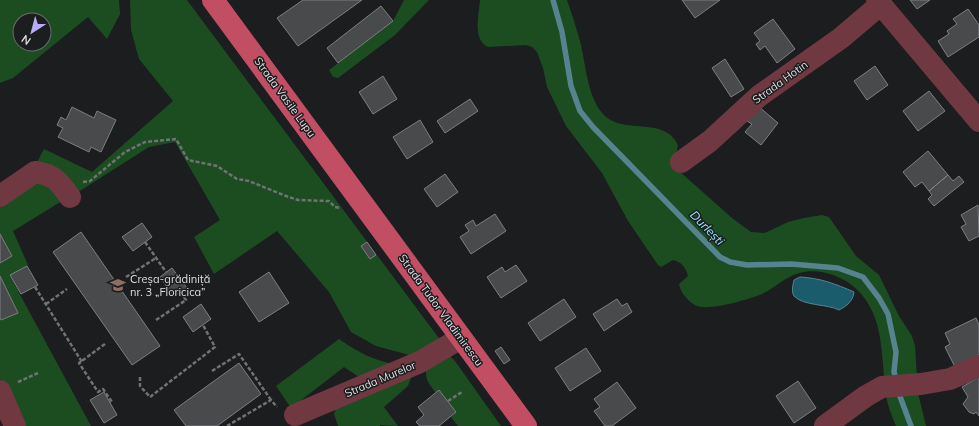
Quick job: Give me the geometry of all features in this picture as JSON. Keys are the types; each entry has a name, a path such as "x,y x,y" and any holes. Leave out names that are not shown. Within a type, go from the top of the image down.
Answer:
{"main road":[{"name":"Strada Vasile Lupu","path":"213,0 352,202"},
{"name":"Strada Tudor Vladimirescu","path":"352,202 461,338 526,426"}],"street":[{"name":"Strada Hotin","path":"681,162 710,141 759,96 841,38 879,2 979,121"},
{"path":"0,196 35,172 48,174 66,191"},
{"name":"Strada Murelor","path":"287,412 420,362 461,338"},
{"path":"824,426 866,396 882,387 914,385 950,379 979,366"},
{"path":"0,391 15,426"}],"path":[{"path":"66,191 90,181 125,152 145,142 176,139 188,160 217,166 237,179 249,181 298,200 329,201 335,207 352,202"},
{"path":"145,242 166,272"},
{"path":"126,277 156,258"},
{"path":"35,287 82,362"},
{"path":"46,304 67,289"},
{"path":"156,320 186,300 181,292"},
{"path":"140,377 140,386 150,397 215,347 203,325"},
{"path":"105,344 79,363 98,392 104,389 112,402 110,402"},
{"path":"212,371 238,354 271,400 287,412"},
{"path":"31,376 38,373"},
{"path":"448,401 462,392"},
{"path":"227,426 271,400"}],"green space":[{"path":"0,0 119,0 120,14 107,39 88,17 52,46 52,12 12,12 12,52 45,52 13,78 0,83"},
{"path":"130,0 187,0 441,341 417,357 376,346 351,332 329,292 277,231 214,274 194,237 220,220 175,142 149,147 75,194 34,168 44,149 92,172 173,101 139,59 131,30"},
{"path":"404,0 429,0 395,35 338,78 333,77 329,70 393,21"},
{"path":"480,0 567,0 580,41 588,81 594,100 599,109 605,116 614,122 655,128 672,136 678,145 675,158 679,171 732,218 751,232 765,233 788,222 804,218 822,215 829,217 856,256 879,275 899,316 912,336 915,346 918,393 926,426 896,426 887,398 884,382 881,343 875,317 862,295 842,279 825,273 799,273 789,277 762,294 730,304 703,307 694,305 688,300 683,294 679,284 688,276 685,268 679,262 673,260 661,267 658,265 628,221 602,173 566,126 547,87 543,68 537,52 532,47 526,45 488,47 483,44 478,33"},
{"path":"30,181 51,185 62,201 13,231 28,265 10,276 91,426 21,426 0,379 0,318 1,320 18,313 0,276 0,263 12,256 0,234 0,200"},
{"path":"339,339 366,355 397,365 359,377 344,367 291,408 276,386"},
{"path":"450,356 501,426 458,426 451,417 456,412 439,390 436,393 426,377 426,370"},
{"path":"408,374 411,378 408,386 384,407 398,426 338,426 334,414 336,408"}],"water":[{"path":"800,277 821,280 854,292 851,301 839,310 803,302 794,296 792,288 794,280"}],"building":[{"path":"303,0 362,0 298,46 277,18"},
{"path":"682,0 720,0 695,18"},
{"path":"910,0 930,0 917,9"},
{"path":"381,6 393,21 338,63 327,48"},
{"path":"968,9 979,25 979,37 948,57 938,41 949,34 947,31 957,24 953,19"},
{"path":"773,19 795,49 777,63 765,46 760,50 756,44 760,41 754,33"},
{"path":"725,59 744,89 731,97 712,68"},
{"path":"875,66 888,85 867,100 854,81"},
{"path":"383,76 397,99 373,114 359,92"},
{"path":"929,91 945,111 918,131 903,111"},
{"path":"470,99 478,111 445,133 437,121"},
{"path":"758,106 778,123 761,145 745,132 752,124 747,121"},
{"path":"72,107 94,118 97,111 116,120 101,152 91,147 89,152 58,137 63,128 57,125 61,117 66,120"},
{"path":"420,120 433,142 407,159 393,137"},
{"path":"928,151 948,175 929,191 922,182 915,187 903,172"},
{"path":"445,174 458,192 437,207 424,189"},
{"path":"948,175 953,181 959,176 964,182 934,206 928,199 932,195 929,191"},
{"path":"978,205 979,236 969,241 961,227 966,224 961,215"},
{"path":"495,214 506,231 471,254 460,237 469,231 465,225 473,220 476,226"},
{"path":"142,223 152,237 133,251 122,237"},
{"path":"81,232 160,346 132,365 53,252"},
{"path":"0,234 12,256 0,263"},
{"path":"367,242 376,255 370,259 361,246"},
{"path":"516,265 527,281 501,298 487,277 502,267 505,272"},
{"path":"27,266 38,285 21,294 10,275"},
{"path":"172,268 187,288 174,297 160,277"},
{"path":"269,272 289,303 259,322 239,292"},
{"path":"0,276 18,313 1,320 0,318"},
{"path":"564,299 576,317 540,341 528,323"},
{"path":"617,299 622,306 627,303 632,312 604,331 593,314"},
{"path":"201,304 211,319 193,332 183,317"},
{"path":"976,318 979,325 979,355 955,367 945,347 950,344 945,333"},
{"path":"501,347 510,360 504,364 495,351"},
{"path":"586,348 601,371 570,391 555,368"},
{"path":"239,363 261,394 217,426 186,426 174,410"},
{"path":"979,377 979,416 976,412 974,414 969,412 963,404 968,397 962,387"},
{"path":"798,381 816,408 794,423 776,396"},
{"path":"617,382 636,408 612,426 605,426 594,411 600,407 594,399"},
{"path":"439,390 456,412 439,426 420,426 416,422 424,415 418,407"},
{"path":"104,392 117,415 104,423 90,400"}],"waterway":[{"name":"Durlești","path":"553,0 562,32 571,86 580,111 593,127 720,257 730,262 747,265 791,264 838,268 863,277 879,298 888,314 896,352 894,372 897,382"},
{"name":"Durlești","path":"898,391 911,426"}],"place":[{"name":"Creșa-grădiniță nr. 3 „Floricica”","path":"118,285"}]}
